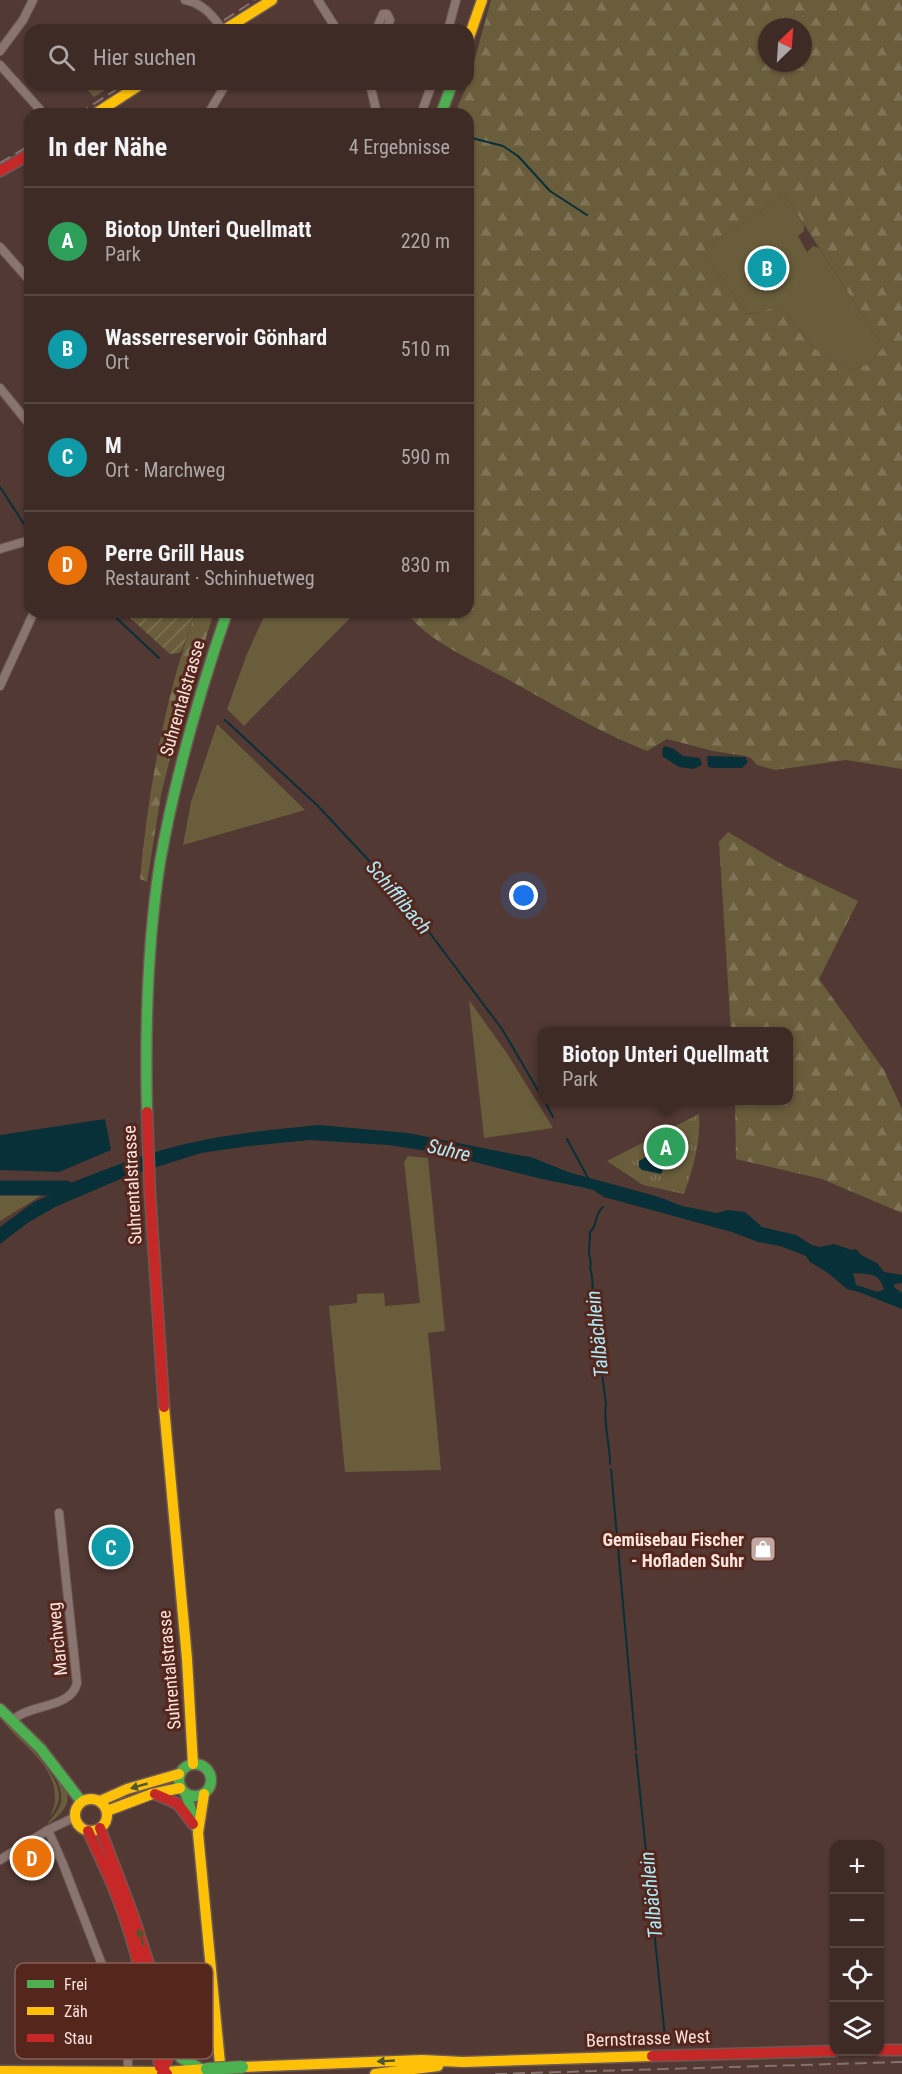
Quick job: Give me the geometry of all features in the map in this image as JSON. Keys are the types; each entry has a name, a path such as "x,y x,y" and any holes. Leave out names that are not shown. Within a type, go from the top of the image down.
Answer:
{"main road":[{"path":"234,24 272,0"},
{"path":"470,24 475,0"},
{"path":"474,24 482,0"},
{"path":"104,108 132,90"},
{"path":"443,108 450,90"},
{"path":"0,171 24,157"},
{"name":"Suhrentalstrasse","path":"193,1764 188,1673 169,1481 149,1190 146,1005 155,901 164,840 192,720 225,618"},
{"path":"0,1709 51,1761 81,1801"},
{"path":"103,1806 127,1789 179,1774 187,1765 205,1767 210,1775 211,1785 204,1794 198,1833 210,1963"},
{"path":"179,1774 198,1833"},
{"path":"150,1963 135,1917 110,1854 94,1829 79,1826 75,1817 76,1808 81,1801 91,1798 103,1806 125,1803 155,1794 183,1791 195,1797 204,1794"},
{"path":"155,1794 173,1799 178,1803 198,1833"},
{"path":"110,1854 111,1821 125,1803"},
{"path":"94,1829 106,1820 103,1806"},
{"path":"94,1829 137,1963"},
{"path":"213,1990 221,2074"},
{"path":"884,2050 902,2050"},
{"name":"Bernstrasse West","path":"0,2071 133,2068 164,2073 242,2067 422,2060 463,2062 830,2051"},
{"path":"133,2068 149,2064 152,2059"},
{"path":"158,2059 164,2073"},
{"path":"181,2059 204,2069"},
{"name":"Bernstrasse West","path":"375,2074 463,2062"}],"street":[{"path":"0,51 33,0"},
{"path":"185,0 195,1 214,16 220,24"},
{"path":"318,0 333,24"},
{"path":"450,24 456,0"},
{"path":"379,24 383,14 387,14 390,20 388,24"},
{"path":"0,65 39,108"},
{"path":"212,108 222,90"},
{"path":"371,90 376,108"},
{"path":"423,108 430,90"},
{"path":"0,247 24,274"},
{"path":"0,388 24,418"},
{"path":"0,549 24,542"},
{"path":"0,686 31,618"},
{"name":"Marchweg","path":"13,1720 25,1711 67,1699 72,1695 77,1683 59,1513"},
{"path":"0,1860 48,1830 75,1817"},
{"path":"48,1830 102,1963"},
{"path":"132,2059 133,2068"}],"green space":[{"path":"491,0 902,0 902,769 846,760 775,770 757,765 746,756 713,751 667,739 647,751 594,727 439,642 412,618 474,618 474,108 457,108 465,90 474,90 474,62","holes":["785,195 883,347 871,363 852,370 829,359 806,339 786,310 772,308 747,314 707,261 705,250"]},
{"path":"88,90 105,90 94,97"},
{"path":"785,195 804,225 804,231 798,236 807,252 813,246 819,248 883,347 871,363 852,370 829,359 806,339 786,310 747,314 707,261 705,250 711,244"},
{"path":"130,618 194,618 182,650 179,653 170,654"},
{"path":"194,618 212,618 174,742 161,795 147,882 140,879 153,778 175,676"},
{"path":"263,618 350,618 244,726 227,709"},
{"path":"217,724 305,810 183,845 191,802"},
{"path":"728,832 783,865 858,901 819,979 884,1070 902,1109 902,1213 822,1179 736,1159 735,1105 793,1105 793,1027 731,1027 719,842"},
{"path":"469,1000 508,1055 553,1128 484,1138"},
{"path":"699,1114 698,1145 684,1194 643,1185 607,1161"},
{"path":"408,1156 428,1158 445,1331 428,1333 441,1470 345,1472 329,1306 357,1303 357,1294 384,1293 385,1306 420,1303 404,1162"},
{"path":"0,1193 44,1194 0,1221"},
{"path":"0,1717 36,1753 52,1775 59,1795 50,1817 55,1799 54,1786 49,1774 43,1764"},
{"path":"42,1758 67,1792 65,1807 47,1825 60,1806 61,1793 57,1780"}],"water":[{"path":"665,746 683,756 700,758 702,765 693,769 679,767 662,756"},
{"path":"707,756 745,757 748,762 742,768 713,768 708,767"},
{"path":"105,1119 111,1150 59,1172 0,1170 0,1135"},
{"name":"Suhre","path":"318,1125 408,1133 531,1157 568,1172 659,1197 682,1206 717,1213 728,1210 745,1212 762,1227 796,1235 820,1247 834,1244 852,1250 856,1249 861,1255 877,1263 884,1272 902,1275 902,1283 894,1284 894,1287 902,1293 902,1309 847,1289 810,1262 806,1256 780,1246 758,1242 732,1232 604,1197 593,1190 435,1152 388,1145 310,1140 201,1153 125,1177 55,1207 29,1222 0,1244 0,1227 34,1202 95,1173 149,1154 212,1138","holes":["853,1273 876,1277 884,1289 878,1292 856,1285"]},
{"path":"667,1153 675,1154 678,1162 671,1169 666,1165 664,1158"},
{"path":"648,1156 658,1161 663,1170 661,1174 642,1170 639,1167 639,1161"}],"waterway":[{"path":"474,139 503,146 518,156 550,191 587,215"},
{"name":"Schifflibach","path":"0,487 24,524"},
{"name":"Schifflibach","path":"116,618 159,658"},
{"name":"Schifflibach","path":"225,720 318,806 402,896 502,1029 538,1090"},
{"name":"Schifflibach","path":"547,1105 553,1117"},
{"path":"567,1139 588,1178"},
{"path":"0,1188 66,1188"},
{"name":"Talbächlein","path":"603,1207 590,1232 589,1253 606,1404 605,1419 610,1464"},
{"name":"Talbächlein","path":"611,1469 636,1750"},
{"name":"Talbächlein","path":"636,1754 665,2037"}],"railway":[{"path":"218,24 255,0"},
{"path":"87,108 116,90"},
{"path":"0,163 24,149"},
{"path":"495,2074 902,2062"}],"traffic: fast":[{"path":"443,108 450,90"},
{"path":"147,1112 148,987 152,924 160,862 189,736 225,618"},
{"path":"0,1709 41,1749 81,1801"},
{"path":"195,1764 207,1768 211,1780 207,1792 195,1796 183,1792 179,1780 183,1768 195,1764"},
{"path":"186,1794 197,1829"},
{"path":"183,2059 201,2069"},
{"path":"207,2069 242,2067"}],"traffic: slow":[{"path":"234,24 272,0"},
{"path":"474,24 482,0"},
{"path":"104,108 132,90"},
{"path":"164,1407 187,1659 193,1764"},
{"path":"100,1801 127,1789 179,1774"},
{"path":"107,1811 152,1794 180,1788"},
{"path":"204,1794 198,1833 210,1963"},
{"path":"91,1799 103,1803 107,1815 103,1827 91,1831 79,1827 75,1815 79,1803 91,1799"},
{"path":"213,1990 221,2074"},
{"path":"242,2067 422,2060 463,2062 652,2056"},
{"path":"375,2074 438,2066"},
{"path":"0,2071 164,2072 207,2069"}],"traffic: jam":[{"path":"0,171 24,157"},
{"path":"147,1112 164,1407"},
{"path":"155,1794 178,1804 193,1824"},
{"path":"100,1828 148,1963"},
{"path":"88,1831 124,1915 138,1963"},
{"path":"884,2050 902,2050"},
{"path":"652,2056 830,2051"},
{"path":"159,2059 160,2067 167,2074"},
{"path":"162,2074 167,2059"}],"place":[{"name":"Wasserreservoir Gönhard","path":"767,268"},
{"name":"Biotop Unteri Quellmatt","path":"666,1147"},
{"name":"M","path":"111,1547"},
{"name":"Gemüsebau Fischer - Hofladen Suhr","path":"763,1549"},
{"name":"Perre Grill Haus","path":"32,1858"}]}
